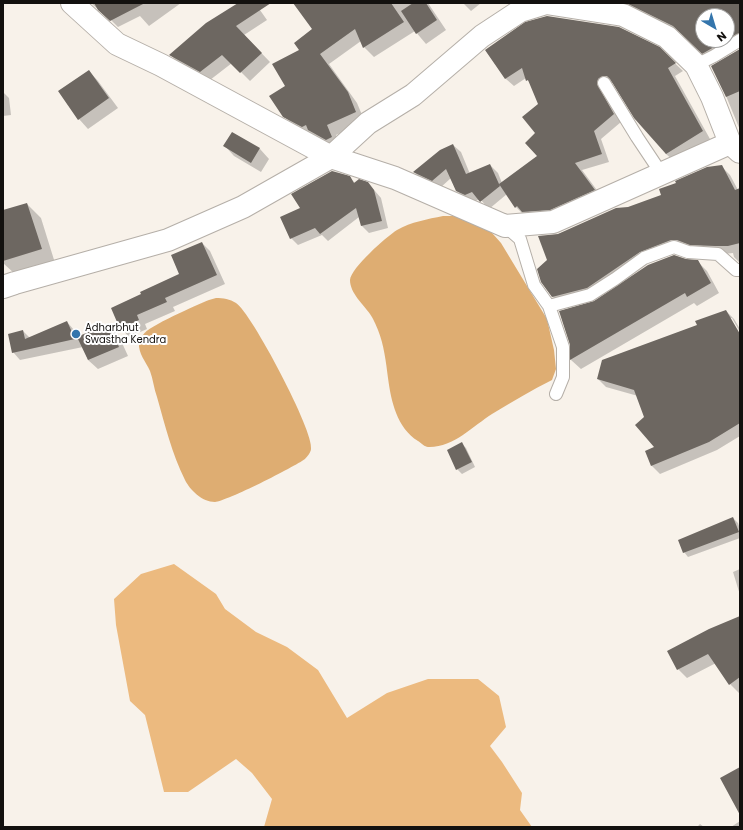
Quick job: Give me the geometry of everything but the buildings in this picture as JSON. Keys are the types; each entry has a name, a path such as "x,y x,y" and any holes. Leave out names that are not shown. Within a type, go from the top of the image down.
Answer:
{"street":[{"path":"3,287 168,240 243,207 331,157 368,123 414,95 482,36 520,11 546,3 622,16 667,37 696,65 735,147 661,173 554,222 505,226 395,178 331,157 161,65 117,44 72,3"}],"lane":[{"path":"696,65 740,40"},
{"path":"604,83 661,173"},
{"path":"505,226 520,239 534,285 549,306 563,347 563,377 556,394"},
{"path":"549,306 590,295 644,258 674,246 688,252 718,254 736,270 740,270"}],"shaded area":[{"path":"443,216 464,216 484,224 501,243 547,319 554,350 556,369 552,380 492,414 454,440 446,444 428,447 424,446 411,436 405,429 396,413 389,387 380,336 371,316 354,294 350,280 356,268 362,261 385,239 397,230 414,223"},
{"path":"216,298 226,299 236,303 244,311 255,327 281,373 293,398 310,439 311,449 310,453 305,459 288,469 246,490 215,502 206,500 197,495 190,488 180,470 166,429 151,374 141,354 139,343 142,336 154,326 184,311"},
{"path":"174,564 216,594 225,609 256,632 287,647 318,670 347,718 387,693 428,679 478,679 499,696 506,727 490,746 522,793 520,810 532,827 264,827 272,799 252,773 236,759 188,792 164,792 145,715 130,701 116,625 114,599 141,574"}],"place":[{"name":"Adharbhut Swastha Kendra","path":"76,334"}]}
